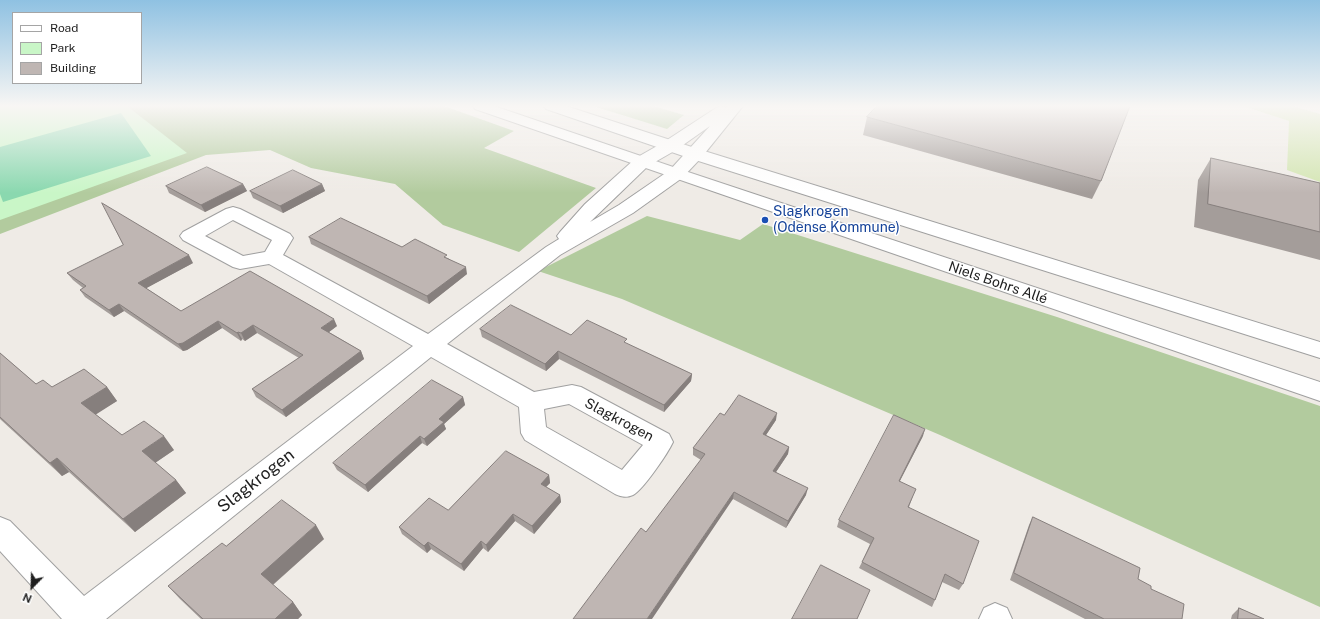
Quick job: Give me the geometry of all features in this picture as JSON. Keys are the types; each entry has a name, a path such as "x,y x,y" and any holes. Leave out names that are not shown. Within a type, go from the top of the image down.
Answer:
{"street":[{"path":"573,135 648,158 686,163 710,135"},
{"path":"587,135 648,158 686,135"},
{"name":"Niels Bohrs Allé","path":"637,135 670,146 686,163 1320,392"},
{"name":"Slagkrogen","path":"553,251 592,208 648,158"},
{"name":"Slagkrogen","path":"0,530 83,618 430,345 553,251 626,209 686,163"},
{"name":"Niels Bohrs Allé","path":"686,163 946,233 1320,350"},
{"path":"272,258 531,402"},
{"name":"Slagkrogen","path":"572,394 660,442 646,462 625,486 534,433 531,402 572,394"}],"green space":[{"path":"0,135 164,135 187,153 0,220"},
{"path":"43,135 136,135 151,156 3,202 0,194 0,147"},
{"path":"89,135 507,135 484,148 596,188 519,252 443,225 395,184 311,168 270,150 206,155 0,234 0,205"},
{"path":"1288,135 1320,135 1320,182 1287,170"},
{"path":"647,216 740,240 763,224 1057,317 1320,406 1320,607 940,435 622,299 538,271"}],"building":[{"path":"932,135 1119,135 1101,181"},
{"path":"1211,158 1320,183 1320,232 1208,204"},
{"path":"207,167 243,184 201,205 166,186"},
{"path":"293,170 322,184 280,206 250,191"},
{"path":"102,203 189,255 138,283 181,311 250,271 334,319 321,328 361,351 282,410 252,389 303,355 253,325 241,333 237,333 218,321 183,343 178,344 119,304 109,310 80,290 86,286 67,273 123,245"},
{"path":"341,218 402,247 415,239 447,255 444,257 466,267 427,296 309,237"},
{"path":"511,305 571,335 587,320 627,339 624,342 692,374 664,405 558,351 545,364 480,329"},
{"path":"0,353 36,384 43,380 52,387 84,369 107,387 81,403 122,435 144,421 164,436 142,451 176,480 123,519 57,458 50,463 0,417"},
{"path":"432,380 463,397 439,419 444,422 424,439 420,436 365,485 333,463"},
{"path":"739,395 777,413 763,434 789,447 773,471 808,488 788,521 734,492 647,619 573,619 641,528 646,532 705,454 693,448 720,413 724,415"},
{"path":"894,415 925,429 899,481 916,489 908,507 979,541 963,584 945,574 935,600 862,562 874,538 839,520"},
{"path":"506,451 549,475 541,484 560,495 532,526 513,514 486,545 481,541 461,564 428,542 424,546 399,527 429,498 448,510"},
{"path":"282,500 316,525 261,574 293,602 275,619 203,619 168,586 222,543 226,546"},
{"path":"1033,517 1140,568 1138,579 1151,586 1151,589 1184,604 1182,619 1104,619 1014,573"},
{"path":"821,565 870,590 857,619 792,619"},
{"path":"1239,608 1264,619 1238,619"}],"place":[{"name":"Slagkrogen (Odense Kommune)","path":"765,220"}]}
